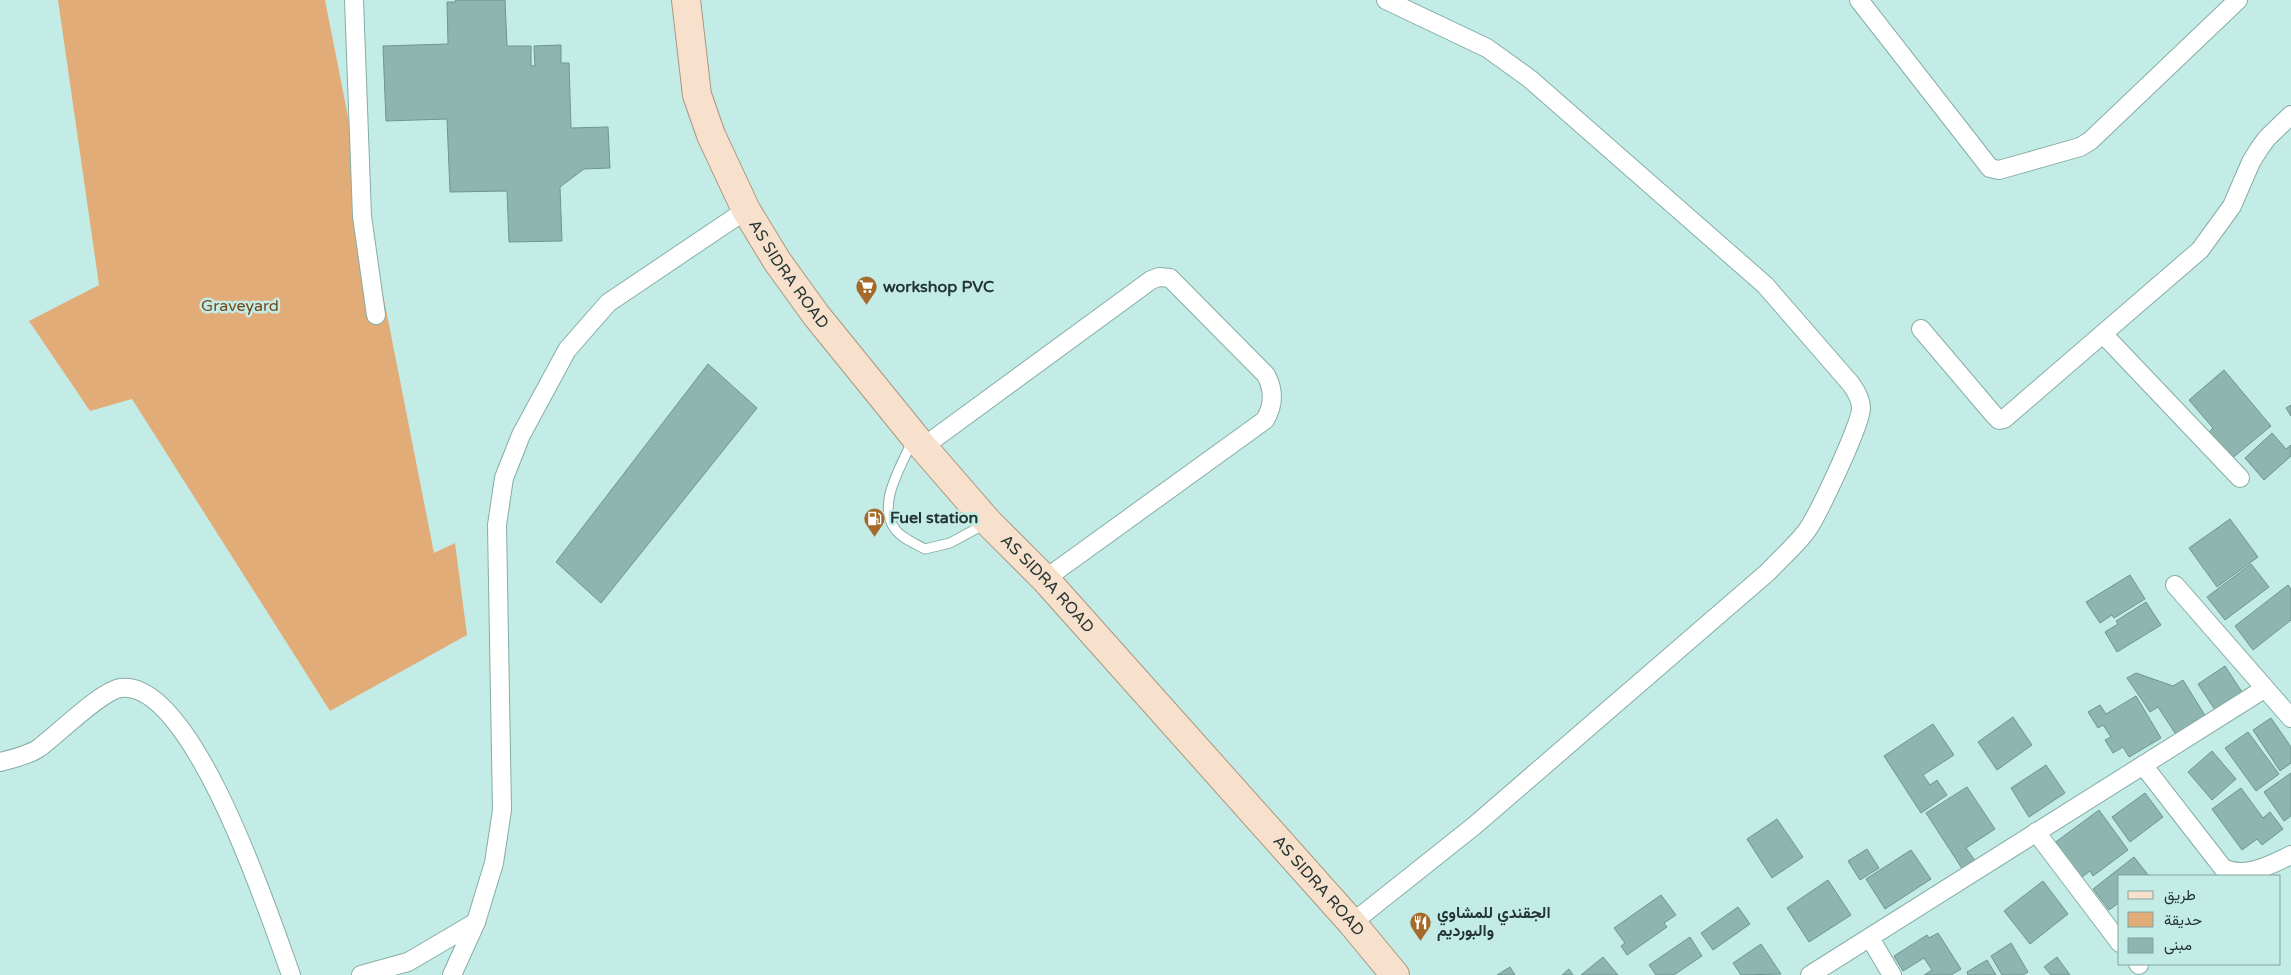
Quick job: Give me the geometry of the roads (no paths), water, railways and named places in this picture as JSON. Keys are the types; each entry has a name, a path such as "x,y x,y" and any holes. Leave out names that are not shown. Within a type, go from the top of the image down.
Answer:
{"main road":[{"name":"AS SIDRA ROAD","path":"686,0 697,95 710,134 746,210 777,261 816,315 988,522 1044,579 1352,923 1395,975"}],"street":[{"path":"354,0 362,216 376,315"},
{"path":"1352,923 1474,826 1768,572 1806,533 1816,516 1862,410 1857,391 1765,285 1530,80 1487,48 1386,0"},
{"path":"1859,0 1990,168 1999,170 2074,149 2090,141 2238,0"},
{"path":"1921,329 1999,420 2004,419 2190,260 2203,246 2232,206 2251,162 2267,138 2291,115"},
{"path":"452,975 476,922 494,863 502,810 497,525 504,478 521,434 567,350 608,303 746,210"},
{"path":"919,441 1151,280 1159,277 1170,278 1266,375 1272,393 1271,410 1265,420 1044,579"},
{"path":"2104,335 2240,478"},
{"path":"2175,585 2291,718"},
{"path":"0,762 37,749 112,690 133,688 156,700 177,722 204,762 257,879 291,975"},
{"path":"1810,975 2264,689"},
{"path":"2143,765 2223,868 2238,872 2253,871 2291,855"},
{"path":"2036,832 2118,940"},
{"path":"361,975 408,962 476,922"},
{"path":"1870,938 1892,975"}],"lane":[{"path":"919,441 889,499 888,516 896,531 925,549 950,543 988,522"}],"place":[{"name":"workshop PVC","path":"867,306"},
{"name":"Fuel station","path":"874,537"},
{"name":"الجقندي للمشاوي والبورديم","path":"1421,941"}],"park label":[{"name":"Graveyard","path":"240,306"}]}
